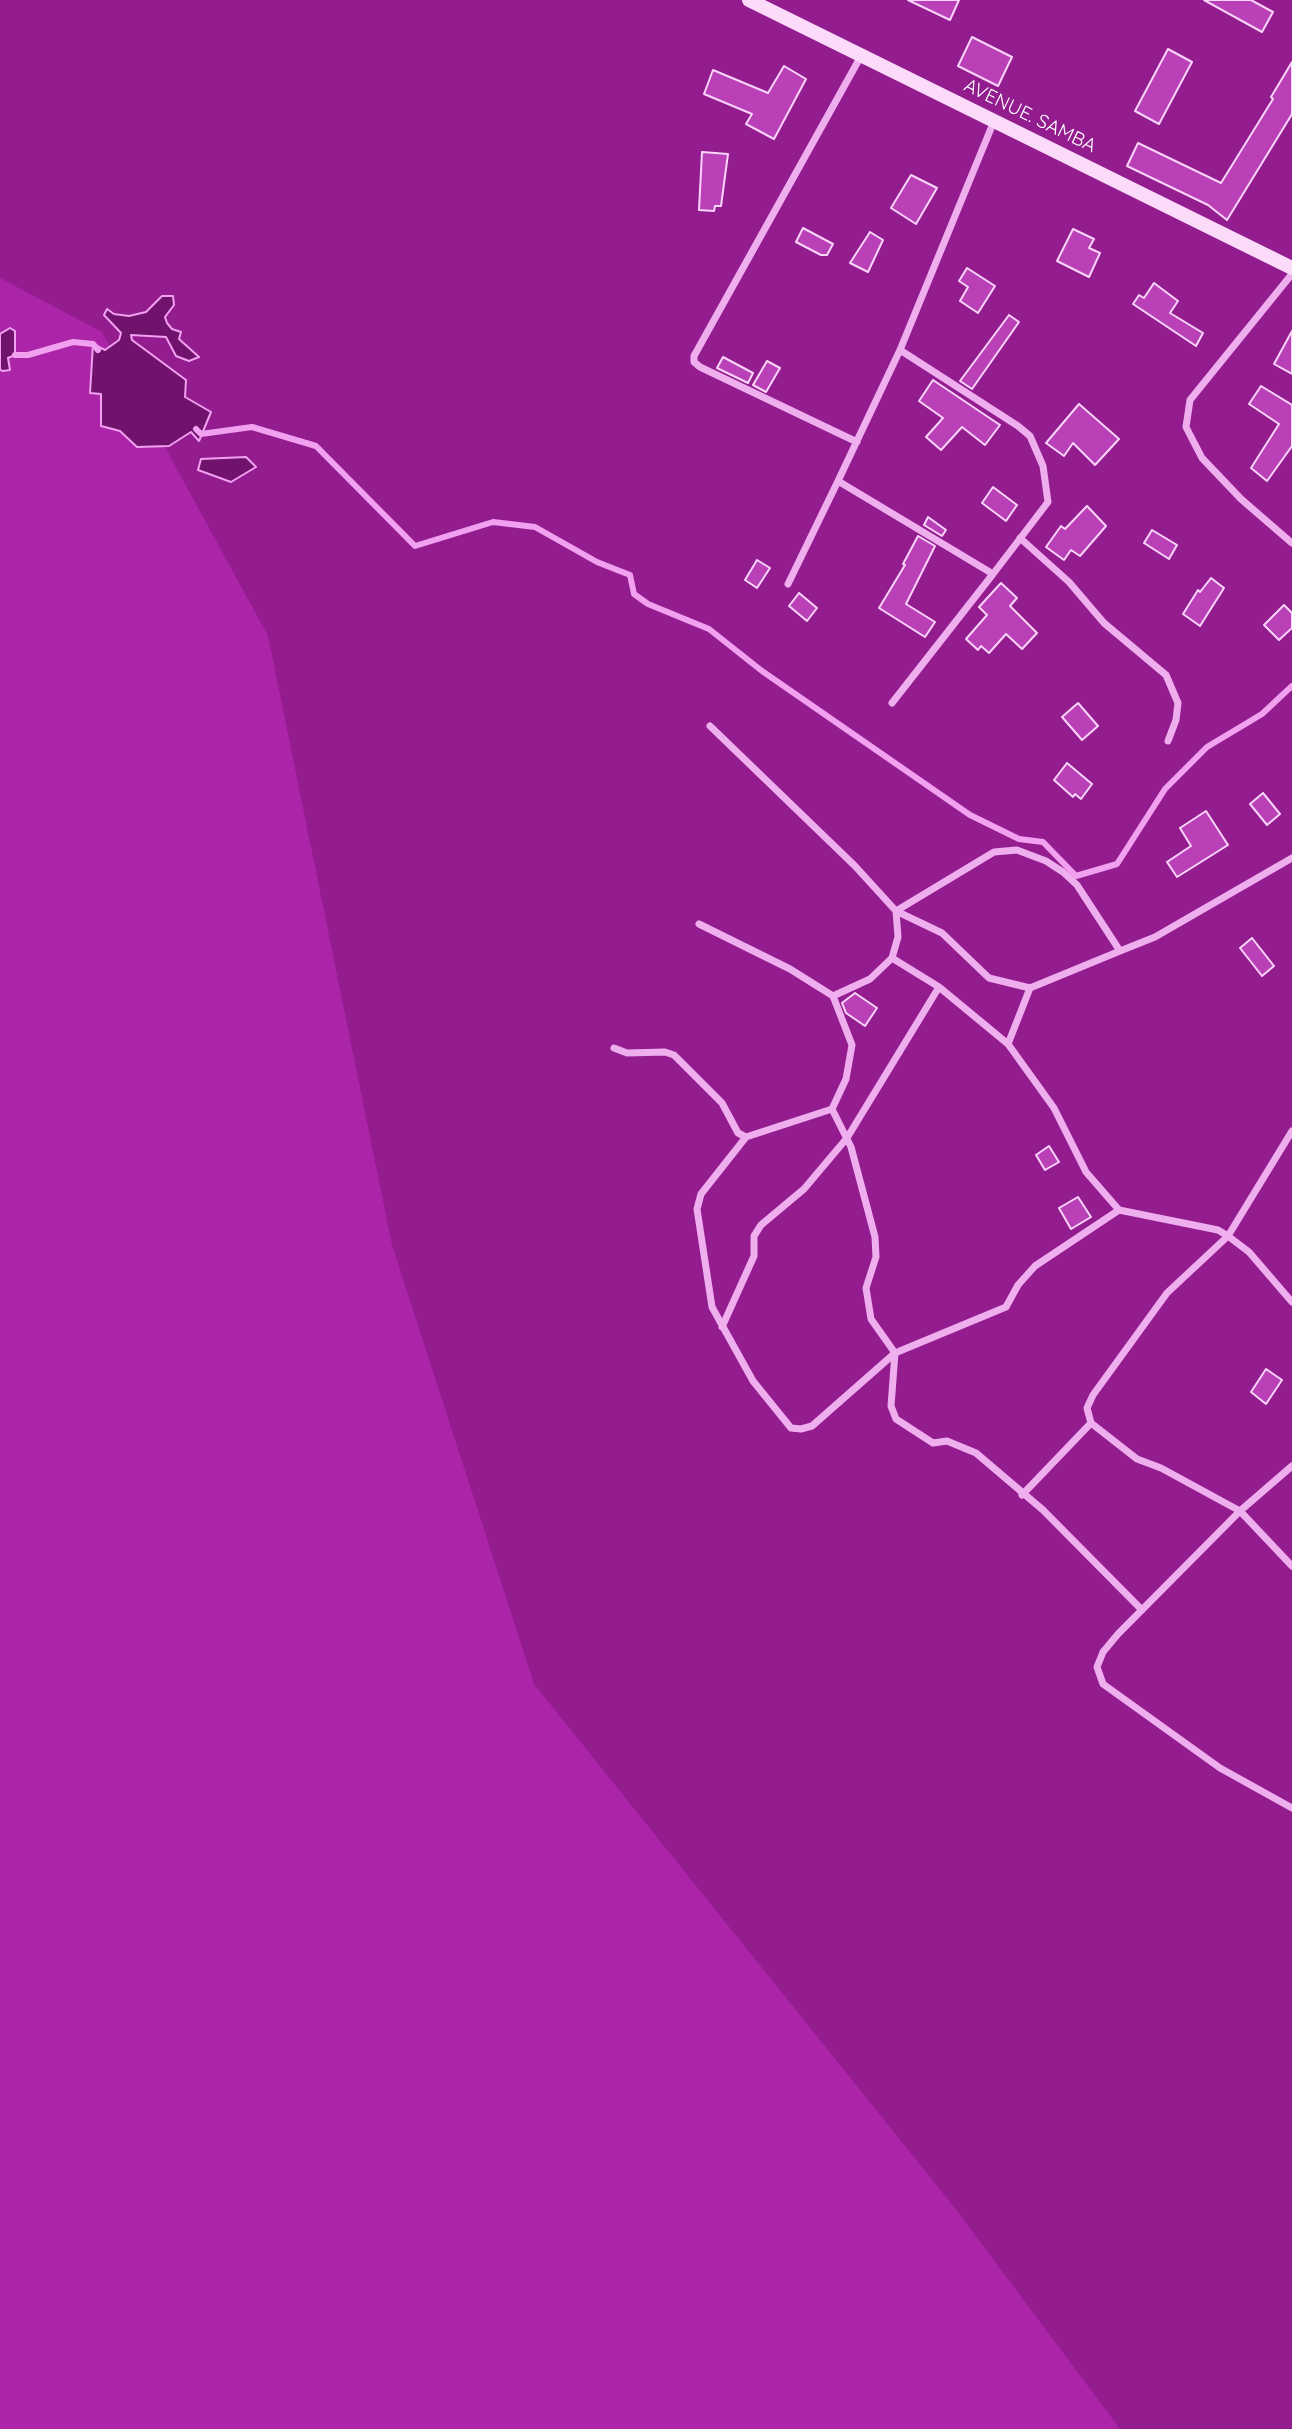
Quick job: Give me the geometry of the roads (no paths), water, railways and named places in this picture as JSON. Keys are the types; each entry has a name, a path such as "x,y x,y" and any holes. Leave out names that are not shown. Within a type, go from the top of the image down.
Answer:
{"street":[{"name":"AVENUE. SAMBA","path":"749,0 1292,268"},
{"path":"857,442 700,367 694,362 694,356 861,56"},
{"path":"788,584 900,350 995,120"},
{"path":"1292,274 1190,400 1186,427 1202,458 1241,499 1292,543"},
{"path":"892,703 1048,502 1043,466 1030,436 900,350"},
{"path":"838,481 993,574"},
{"path":"1020,538 1069,582 1104,623 1167,675 1178,703 1176,720 1168,741"},
{"path":"710,726 896,911 942,933 989,978 1030,988 1155,937 1292,858"},
{"path":"896,911 994,852 1017,850 1046,861 1077,885 1120,951"},
{"path":"834,996 870,979 892,958 898,937 896,911"},
{"path":"699,924 790,969 834,996 852,1045 846,1079 832,1109 746,1137 701,1194 697,1209 712,1307 753,1381 791,1428 812,1426 895,1353 1006,1307 1018,1285 1035,1266 1119,1210"},
{"path":"892,958 940,987 1008,1044 1067,1130 1086,1172 1119,1210 1218,1230 1249,1252 1292,1302"},
{"path":"722,1327 754,1256 754,1236 761,1225 804,1189 847,1138 940,987"},
{"path":"1008,1044 1030,988"},
{"path":"614,1048 627,1053 665,1052 674,1055 722,1103 738,1133 746,1137"},
{"path":"832,1109 847,1138 875,1237 876,1257 866,1288 867,1305 871,1319 895,1353 891,1406 896,1419 933,1443 947,1441 976,1453 1022,1495 1043,1510 1142,1610"},
{"path":"1292,1131 1228,1236 1167,1293 1093,1395 1087,1408 1091,1423 1137,1459 1161,1468 1240,1511 1292,1566"},
{"path":"1022,1495 1091,1423"},
{"path":"1292,1466 1240,1511 1142,1610 1103,1652 1097,1667 1103,1684 1220,1768 1292,1808"}],"waterway":[{"path":"15,355 28,355 73,342 93,344 98,350"},
{"path":"196,429 201,434 252,427 316,446 415,546 493,522 535,527 597,562 630,575 634,594 648,604 709,629 762,671 970,815 1019,839 1043,842 1076,876 1117,864 1165,789 1207,747 1262,714 1292,686"}]}
